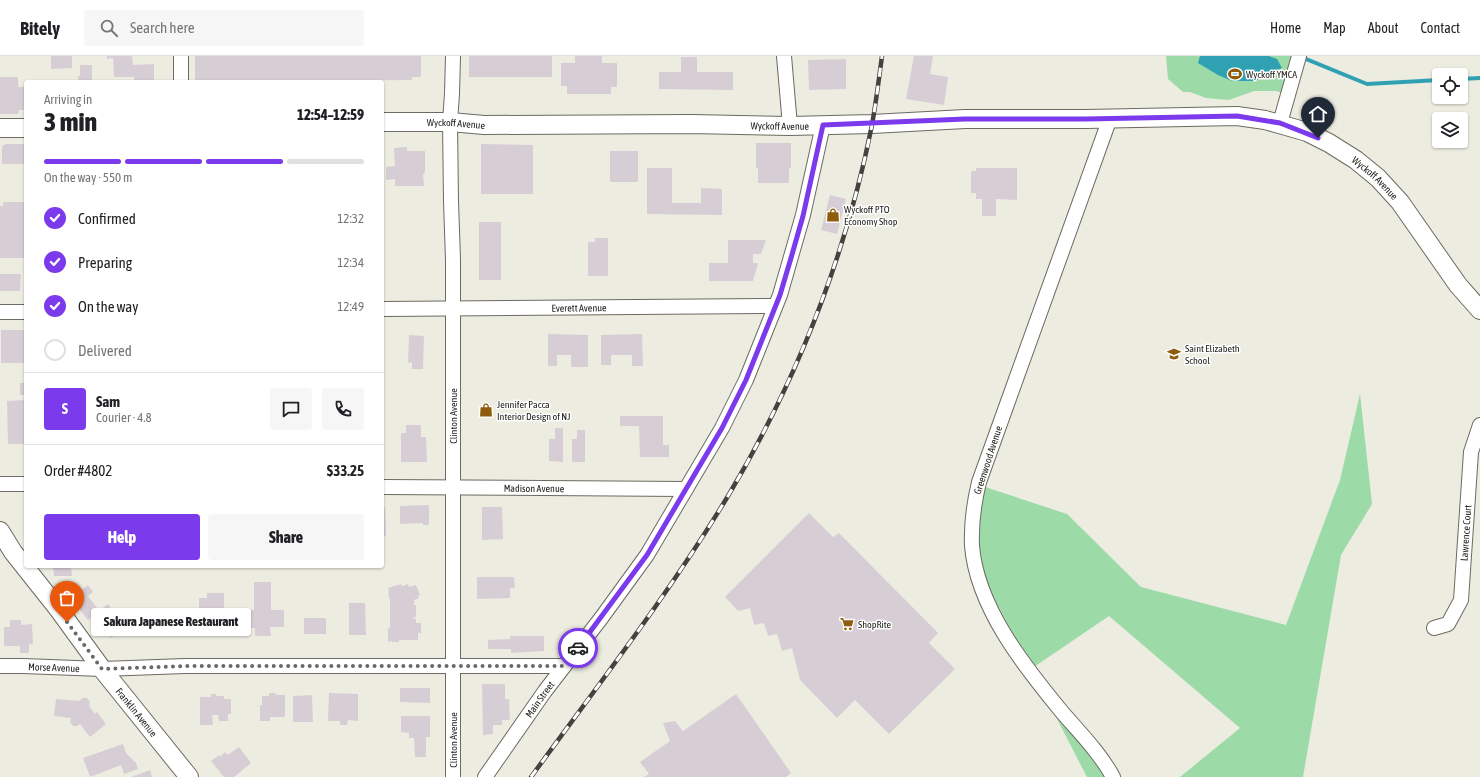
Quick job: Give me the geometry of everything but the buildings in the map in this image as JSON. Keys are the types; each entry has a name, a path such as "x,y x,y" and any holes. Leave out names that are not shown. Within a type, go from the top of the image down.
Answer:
{"main road":[{"name":"Wyckoff Avenue","path":"384,122 450,122 484,125 698,124 790,126 965,119 1237,116 1280,123 1307,132 1329,143 1356,160 1378,178 1400,202 1458,284 1480,310"},
{"path":"0,128 24,128"},
{"name":"Franklin Avenue","path":"0,531 24,566"},
{"name":"Franklin Avenue","path":"26,568 59,610 102,669 189,777"}],"street":[{"path":"181,56 181,80"},
{"name":"Clinton Avenue","path":"453,56 450,122 453,308 453,777"},
{"path":"784,56 790,126"},
{"path":"1280,123 1299,56"},
{"name":"Greenwood Avenue","path":"1110,118 979,482 974,506 972,547 976,571 993,615 1009,641 1036,678 1094,749 1113,777"},
{"name":"Main Street","path":"485,777 545,691 647,555 722,428 746,380 789,266 803,216 823,125"},
{"name":"Everett Avenue","path":"384,309 775,306"},
{"path":"0,312 24,312"},
{"name":"Lawrence Court","path":"1434,628 1448,624 1461,600 1472,452 1480,425"},
{"path":"0,484 24,484"},
{"name":"Madison Avenue","path":"384,487 686,489"},
{"name":"Morse Avenue","path":"0,666 102,669 185,666 564,666"}],"green space":[{"name":"Wyckoff YMCA","path":"1166,56 1294,56 1285,94 1276,91 1254,91 1229,100 1206,98 1190,92 1183,92 1168,79"},
{"path":"1360,394 1372,504 1341,555 1303,777 1180,777 1240,728 1109,616 1031,669 975,561 979,485 1067,514 1141,587 1286,625 1340,480"},
{"path":"1039,684 1105,777 1087,777"}],"water":[{"path":"1200,56 1269,56 1277,59 1282,68 1255,81 1232,81 1218,75 1198,63"}],"waterway":[{"path":"1301,57 1367,84 1432,80"},
{"path":"1468,79 1480,78"}],"railway":[{"path":"531,777 682,568 728,496 753,453 776,408 797,363 816,316 848,222 872,125 882,56"}],"way so far":[{"path":"67,622 102,669 185,666 564,666 578,648"}],"place":[{"name":"Wyckoff YMCA","path":"1235,74"},
{"name":"Wyckoff PTO Economy Shop","path":"833,215"},
{"name":"Saint Elizabeth School","path":"1174,354"},
{"name":"Jennifer Pacca Interior Design of NJ","path":"486,410"},
{"name":"Sakura Japanese Restaurant","path":"67,622"},
{"name":"ShopRite","path":"847,624"}],"route":[{"path":"578,648 647,555 722,428 746,380 780,295 803,216 823,125 965,119 1086,119 1237,116 1280,123 1307,132 1318,138"}]}
